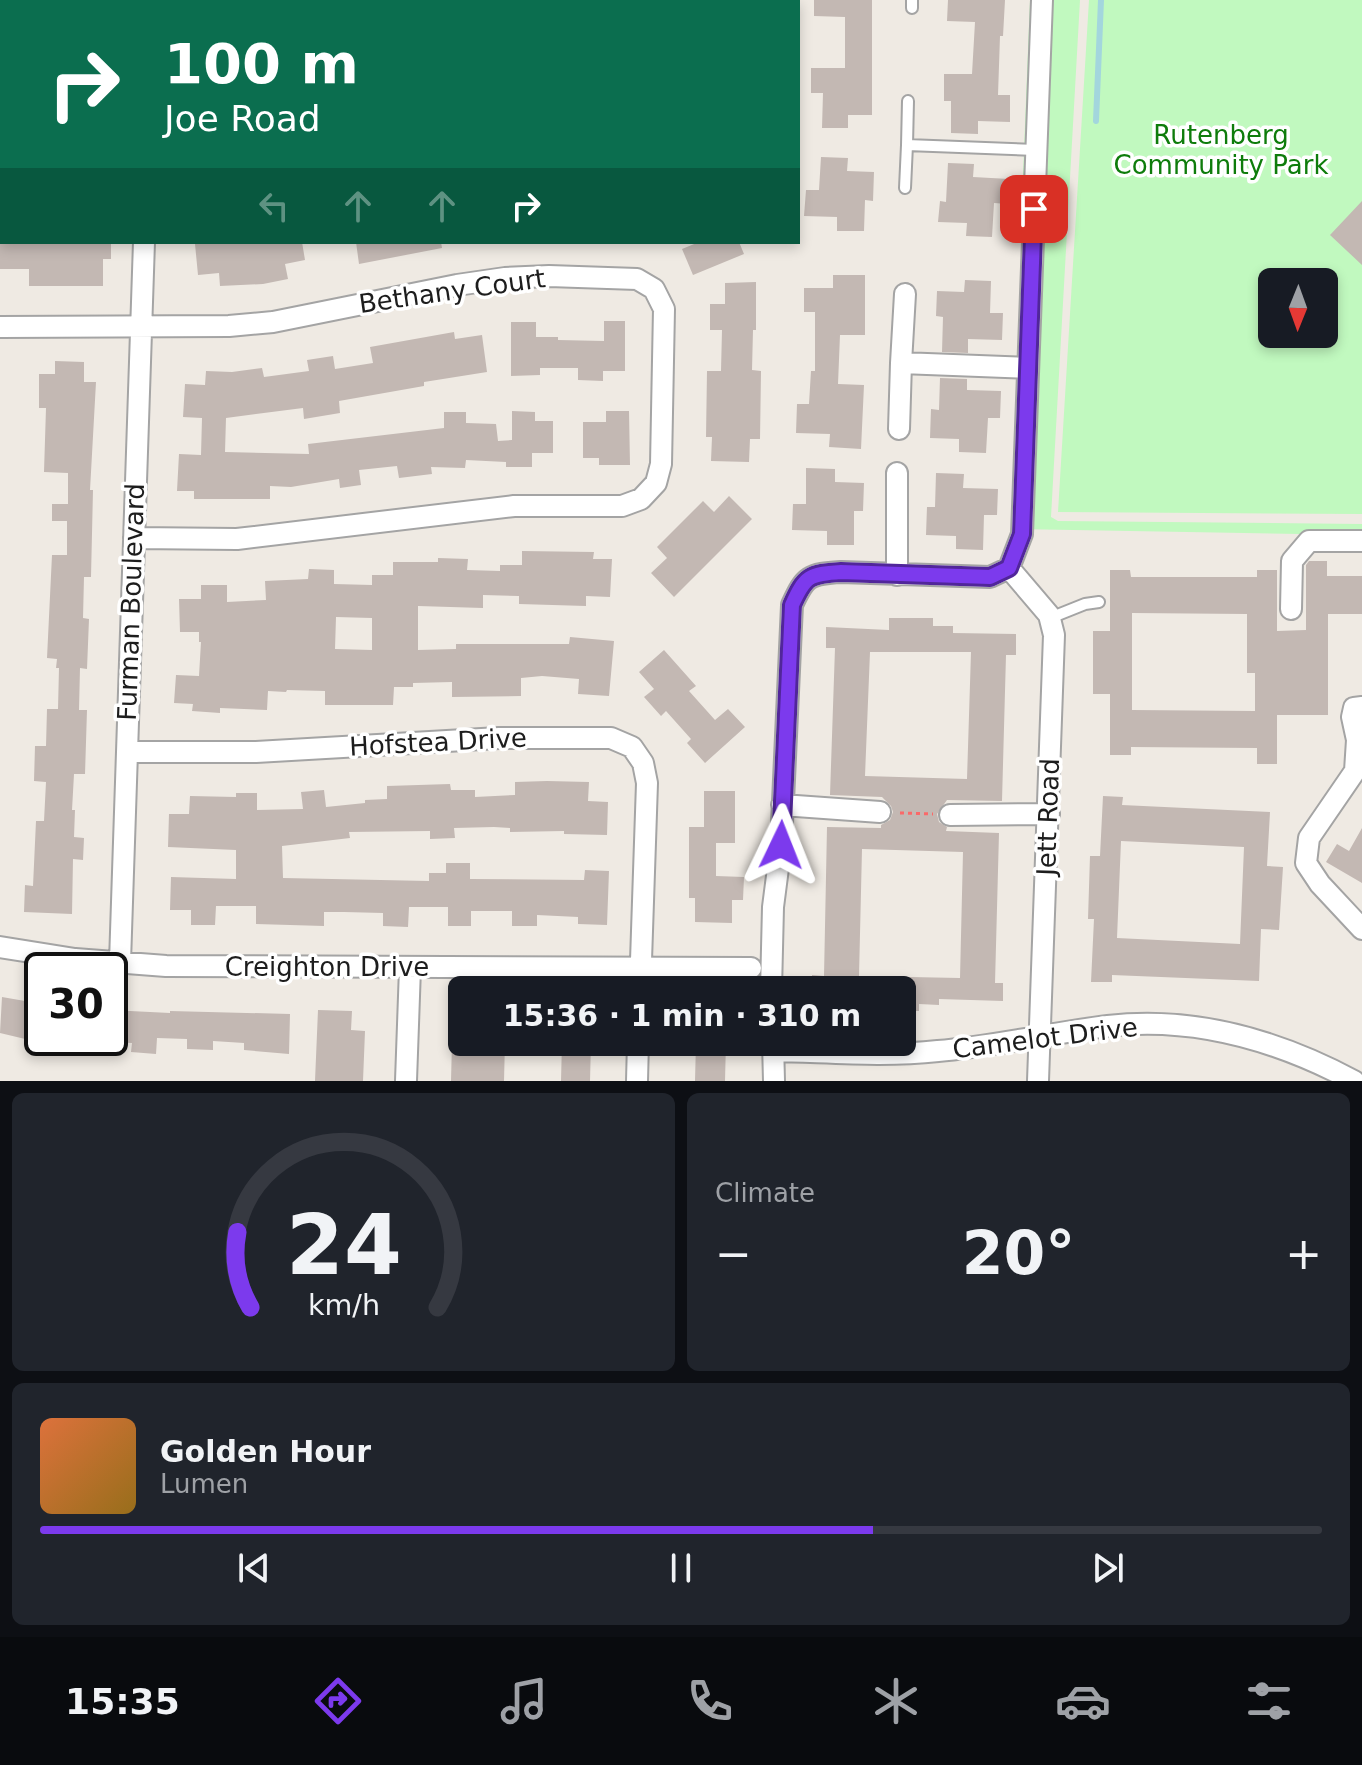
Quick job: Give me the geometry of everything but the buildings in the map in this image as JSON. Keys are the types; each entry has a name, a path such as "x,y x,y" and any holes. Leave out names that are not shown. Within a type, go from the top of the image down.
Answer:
{"street":[{"path":"771,976 792,605 803,582 821,574 990,577 1009,568 1022,534 1042,0"},
{"name":"Furman Boulevard","path":"120,952 144,244"},
{"name":"Bethany Court","path":"0,327 229,326 273,322 457,285 549,276 637,279 654,289 664,309 661,464 656,483 641,499 622,506 514,506 237,539 134,538"},
{"path":"899,429 905,294"},
{"path":"901,363 1028,368"},
{"path":"897,473 897,575"},
{"path":"1291,609 1292,561 1309,541 1362,541"},
{"path":"1009,568 1050,618"},
{"name":"Jett Road","path":"1038,1081 1054,635 1050,618"},
{"path":"1362,707 1354,708 1352,717 1357,740 1355,771 1309,838 1306,863 1320,884 1362,929"},
{"name":"Hofstea Drive","path":"127,752 256,752 467,739 611,738 632,747 643,763 647,783 640,966"},
{"path":"782,805 880,812"},
{"path":"950,815 1049,814"},
{"name":"Creighton Drive","path":"0,947 31,952"},
{"name":"Creighton Drive","path":"128,963 166,966 751,968"},
{"path":"640,966 640,976"},
{"path":"406,1081 410,968"},
{"name":"Camelot Drive","path":"916,1052 1111,1026 1155,1024 1198,1028 1265,1042 1307,1057 1354,1081"},
{"path":"637,1081 638,1056"},
{"path":"774,1056 774,1081"}],"lane":[{"path":"905,188 908,101"},
{"path":"907,145 1036,150"},
{"path":"1050,618 1085,604 1099,602"}],"path":[{"path":"880,812 950,815"}],"green space":[{"path":"1030,0 1080,0 1051,517 1058,521 1362,524 1362,535 1016,529"},
{"name":"Rutenberg Community Park","path":"1089,0 1362,0 1362,514 1058,512"}],"waterway":[{"path":"1096,121 1101,0"}],"route":[{"path":"781,845 792,605 803,582 821,574 841,572 990,577 1009,568 1022,534 1034,209"}]}
